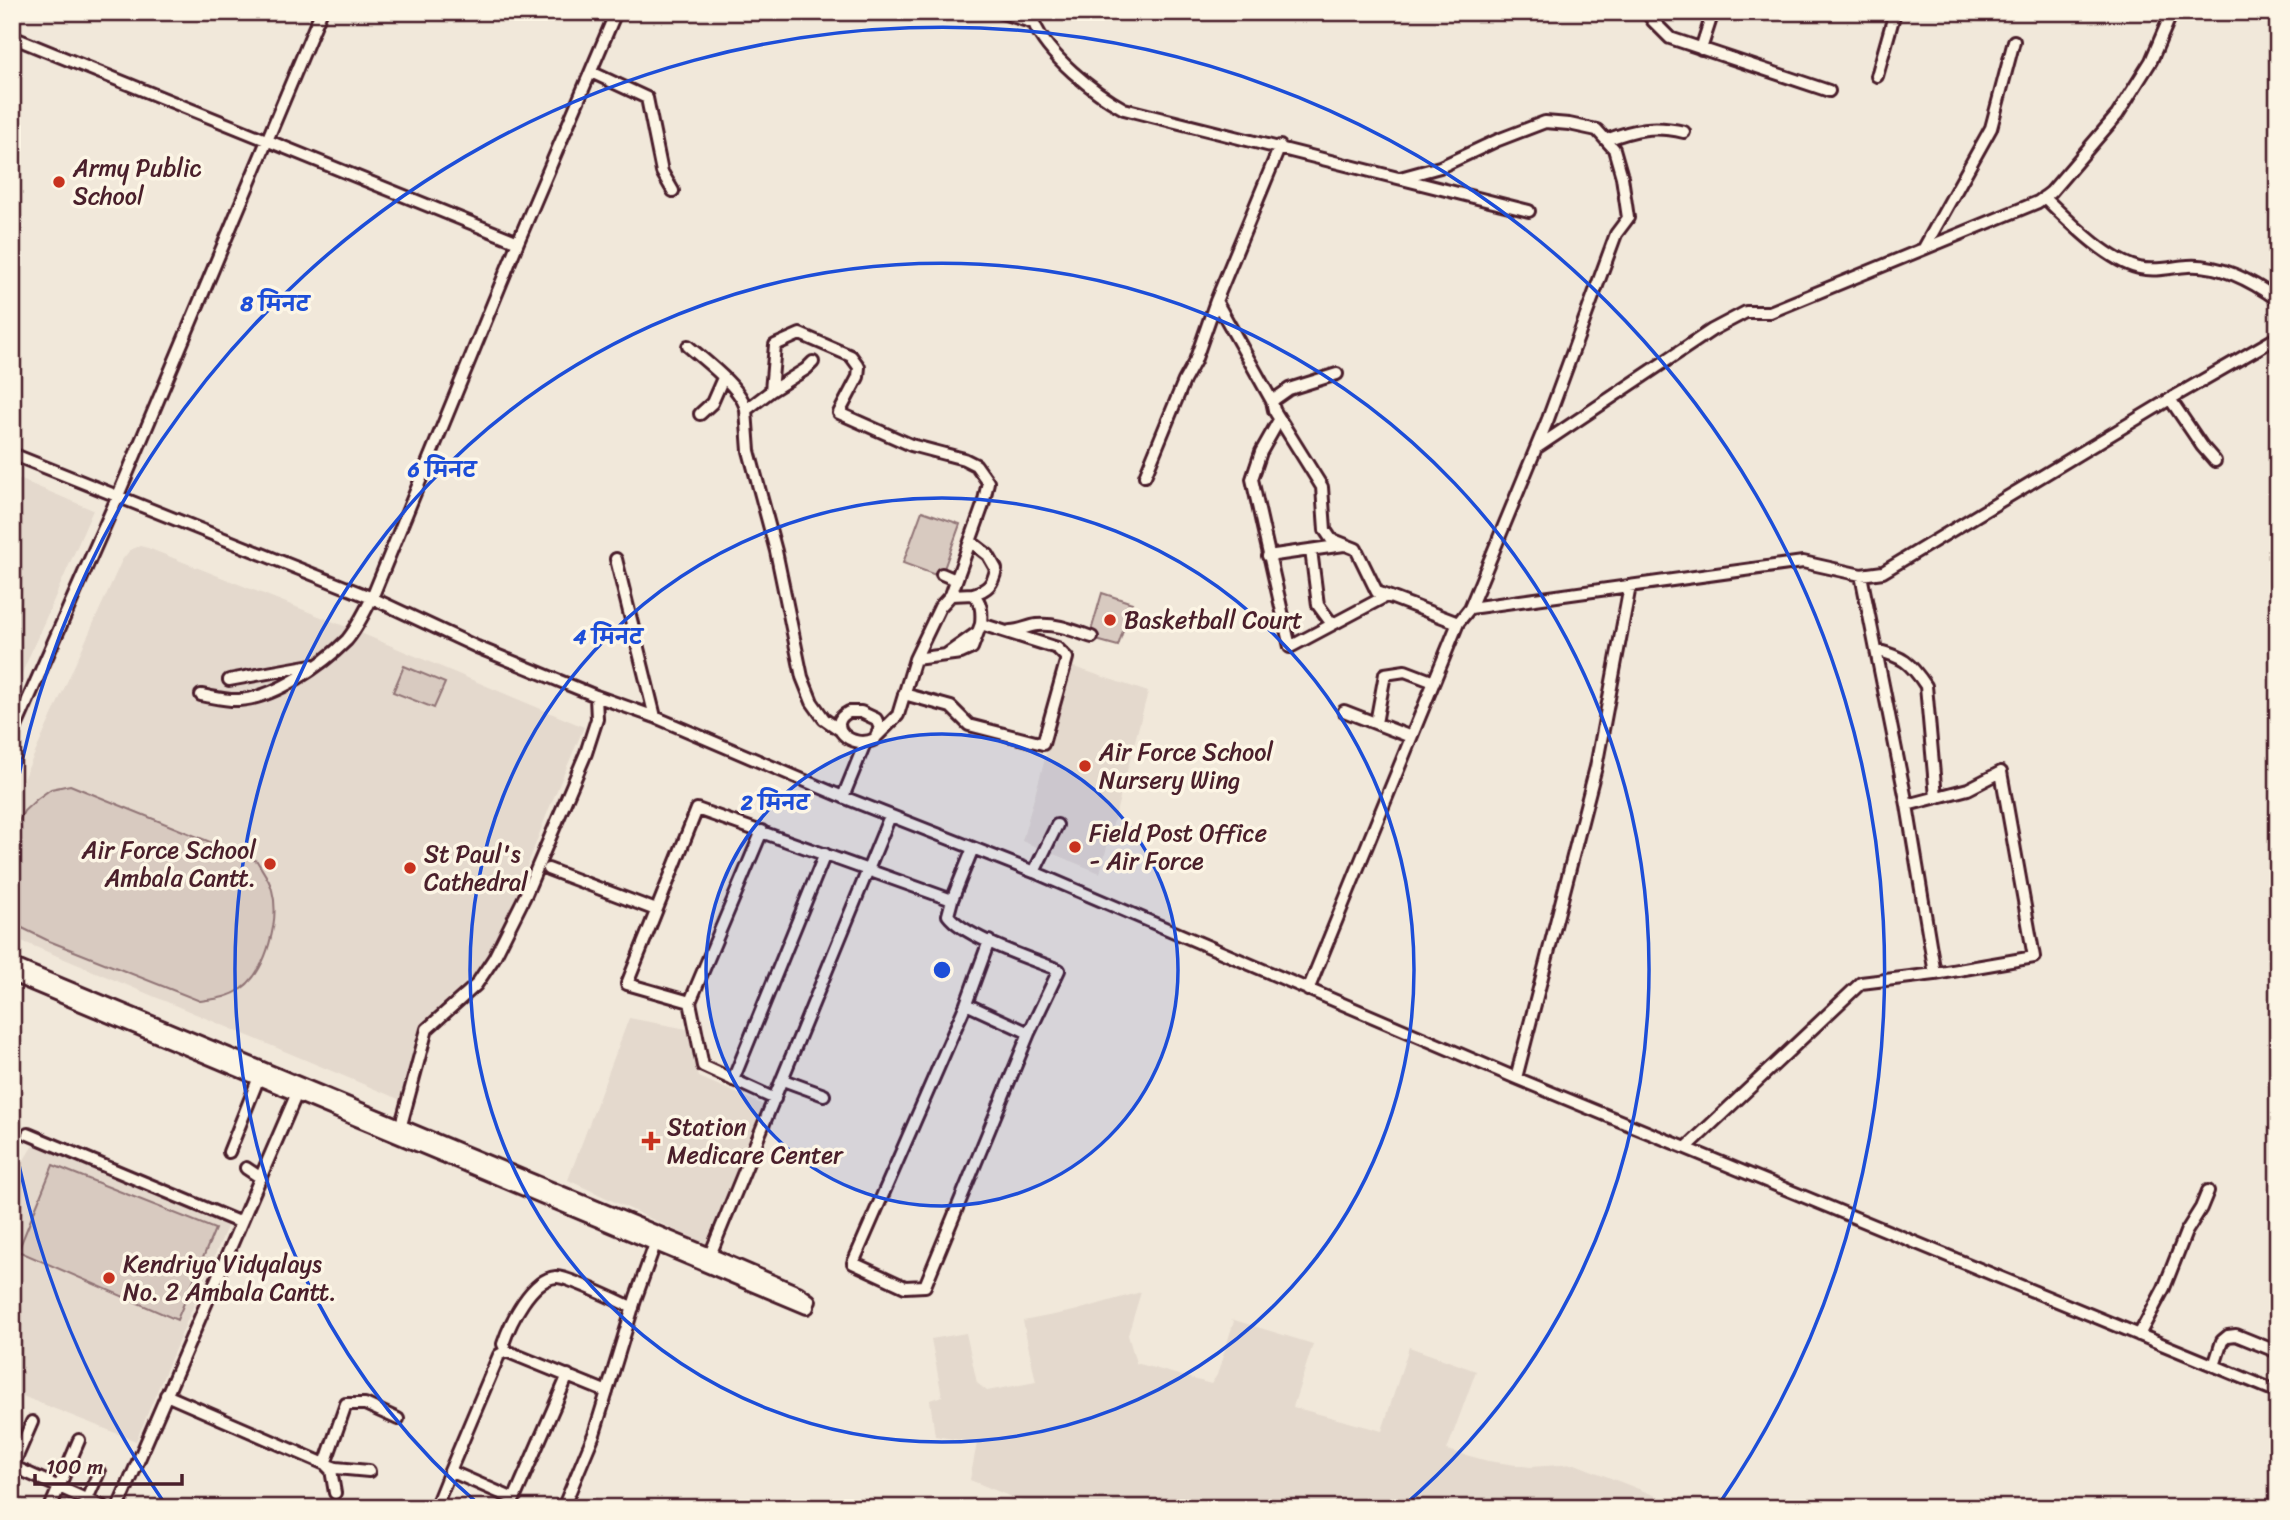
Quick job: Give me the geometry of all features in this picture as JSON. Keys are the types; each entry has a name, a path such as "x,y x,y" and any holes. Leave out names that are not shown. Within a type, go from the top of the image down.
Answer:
{"main road":[{"path":"12,965 710,1255 798,1293 808,1304 655,1244 12,975"}],"street":[{"path":"12,736 117,498 321,12"},
{"path":"201,695 238,700 268,694 305,674 347,639 372,598 616,12"},
{"path":"999,12 1034,23 1040,38 1061,60 1105,99 1124,108 1530,211"},
{"path":"1647,12 1653,22 1670,38 1829,91"},
{"path":"1701,49 1713,12"},
{"path":"1877,76 1895,12"},
{"path":"1536,448 1712,330 1746,312 1770,312 2038,202 2066,175 2118,116 2151,61 2172,12"},
{"path":"12,37 518,242"},
{"path":"1924,248 1991,128 2014,41"},
{"path":"591,72 647,98 662,172 673,191"},
{"path":"1308,990 1458,623 1470,608 1536,448 1616,234 1628,218 1622,177 1614,149 1597,130 1545,122 1440,167 1400,178"},
{"path":"1606,141 1646,127 1684,132"},
{"path":"1145,476 1184,381 1195,361 1216,301 1280,146"},
{"path":"2043,197 2076,227 2124,262 2152,270 2190,265 2224,271 2259,286 2278,300"},
{"path":"1216,301 1272,401 1273,410 1322,486 1325,530 1331,539 1356,549 1377,592 1458,623"},
{"path":"771,391 775,345 800,334 852,356 859,367 858,377 839,413 911,445 964,458 976,465 988,482 983,505 951,595 940,607 915,659 898,715 877,736 865,743 843,797"},
{"path":"1470,608 1803,562 1861,575 1883,572 2278,337"},
{"path":"688,346 736,390 745,404 749,451 776,551 802,677 812,702 824,719 851,741 865,743"},
{"path":"746,410 813,362"},
{"path":"1272,401 1289,390 1336,374"},
{"path":"700,414 712,403 723,378"},
{"path":"2170,399 2215,461"},
{"path":"1279,420 1261,452 1252,479 1290,646 1386,596"},
{"path":"12,454 372,598 477,647 1034,872 1516,1078 2278,1392"},
{"path":"951,595 973,594 993,582 996,569 988,555 970,541"},
{"path":"1268,556 1344,545"},
{"path":"1311,550 1318,605 1332,624"},
{"path":"616,559 655,717"},
{"path":"942,574 956,580"},
{"path":"1861,575 1907,805 1936,974"},
{"path":"1516,1078 1596,767 1630,586"},
{"path":"915,659 972,649 982,611 979,600 973,594"},
{"path":"979,628 1020,631 1035,625 1059,626 1092,637"},
{"path":"1049,626 1057,634 1049,641 1051,646"},
{"path":"904,694 951,707 969,725 1043,744 1067,658 1057,648 1004,631"},
{"path":"1876,650 1901,657 1926,686 1936,797"},
{"path":"229,680 318,663"},
{"path":"1376,723 1385,674 1405,671 1434,682"},
{"path":"401,1125 427,1029 476,985 494,958 526,894 586,753 597,719 596,696"},
{"path":"1344,710 1411,737"},
{"path":"840,730 839,723 844,714 861,712 873,716 879,723 877,736"},
{"path":"1687,1147 1861,983 1936,974 2034,957 2001,772 1968,789 1907,805"},
{"path":"690,1002 627,984 697,809 952,900"},
{"path":"710,1255 890,816"},
{"path":"1034,872 1057,825"},
{"path":"762,831 690,1002 703,1066 775,1099"},
{"path":"973,848 948,915 953,922 989,941 1059,970 1029,1033 925,1286 905,1287 853,1263 966,1004 989,941"},
{"path":"733,1080 825,854"},
{"path":"548,869 656,910"},
{"path":"966,1004 1029,1033"},
{"path":"229,1152 258,1077"},
{"path":"783,1080 824,1095"},
{"path":"118,1508 298,1093"},
{"path":"28,1134 241,1223"},
{"path":"246,1168 261,1178"},
{"path":"2139,1335 2164,1288 2186,1232 2208,1191"},
{"path":"564,1508 594,1434 655,1244"},
{"path":"607,1392 506,1351 503,1344 519,1309 544,1280 558,1276 633,1308"},
{"path":"2214,1366 2222,1341 2228,1336 2236,1335 2278,1352"},
{"path":"435,1508 499,1355 506,1351"},
{"path":"450,1471 514,1503 568,1376"},
{"path":"166,1395 325,1464 336,1468 369,1471"},
{"path":"325,1464 346,1404 365,1404 398,1419"},
{"path":"32,1422 12,1467 101,1507"},
{"path":"50,1508 79,1440"},
{"path":"325,1464 331,1470 335,1493"},
{"path":"88,1499 99,1472"}],"shaded area":[{"path":"12,476 93,510 12,696"},
{"path":"922,511 960,524 941,577 903,563"},
{"name":"Air Force School Ambala Cantt.","path":"140,546 344,626 584,727 548,811 508,917 479,969 425,1022 405,1095 401,1100 12,937 12,804 122,560 130,550"},
{"name":"Basketball Court","path":"1102,593 1132,603 1118,646 1089,638"},
{"path":"404,666 445,683 434,708 393,692"},
{"name":"Air Force School Nursery Wing","path":"1071,666 1148,692 1100,873 1022,841"},
{"path":"70,785 257,861 272,890 273,929 258,970 241,989 216,999 200,1001 49,941 12,923 12,835 24,811 37,799 51,789"},
{"path":"629,1018 687,1029 699,1077 764,1105 707,1245 568,1180"},
{"name":"Kendriya Vidyalays No. 2 Ambala Cantt.","path":"33,1145 229,1222 136,1441 12,1392 12,1180"},
{"path":"53,1165 215,1229 177,1320 18,1251"},
{"path":"1141,1292 1128,1335 1136,1363 1211,1384 1217,1375 1234,1321 1231,1319 1313,1344 1293,1407 1382,1431 1409,1347 1476,1371 1447,1450 1488,1461 1530,1467 1575,1464 1687,1508 1039,1508 970,1480 977,1443 935,1436 930,1400 942,1396 931,1339 966,1333 977,1383 987,1391 1036,1382 1023,1321 1074,1311"}],"place":[{"name":"Army Public School","path":"59,182"},
{"name":"Basketball Court","path":"1110,620"},
{"name":"Air Force School Nursery Wing","path":"1085,766"},
{"name":"Field Post Office - Air Force","path":"1075,847"},
{"name":"Air Force School Ambala Cantt.","path":"270,864"},
{"name":"St Paul's Cathedral","path":"410,868"},
{"name":"Station Medicare Center","path":"651,1141"},
{"name":"Kendriya Vidyalays No. 2 Ambala Cantt.","path":"109,1278"}]}
